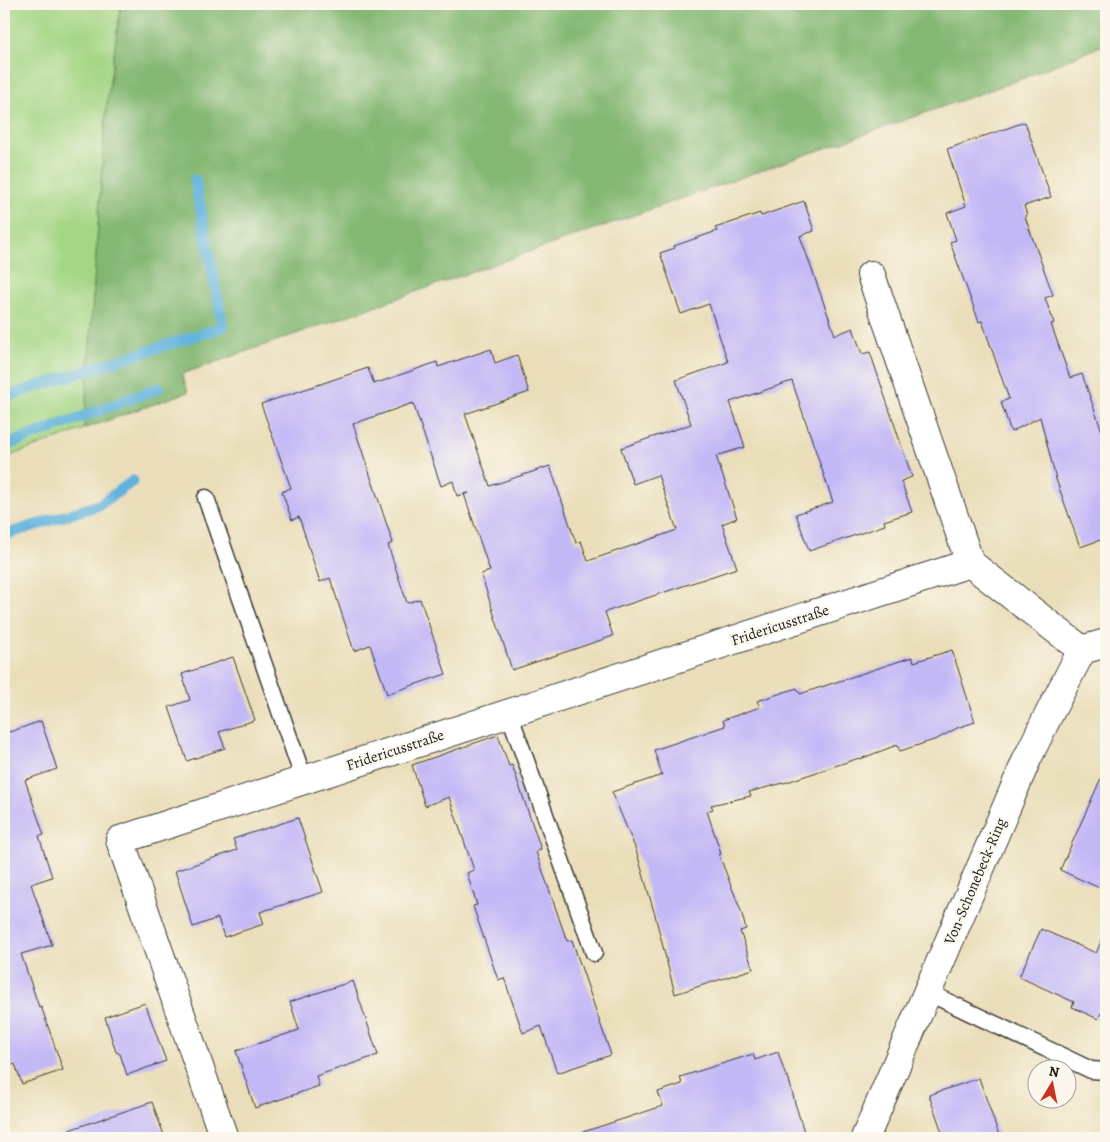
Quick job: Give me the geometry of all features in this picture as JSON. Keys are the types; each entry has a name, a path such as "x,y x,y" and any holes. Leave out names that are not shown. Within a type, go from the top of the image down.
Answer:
{"street":[{"path":"871,275 970,563 1094,647"},
{"name":"Fridericusstraße","path":"224,1138 120,840 970,563"},
{"name":"Von-Schonebeck-Ring","path":"865,1138 1027,759 1046,720 1094,647"}],"lane":[{"path":"206,498 304,780"},
{"path":"509,713 594,953"},
{"path":"927,992 1091,1070 1106,1071"}],"green space":[{"path":"4,4 121,4 106,110 84,429 4,458"},
{"path":"121,4 1106,4 1106,44 1016,81 182,374 188,392 84,429 106,110"}],"building":[{"path":"1025,122 1051,197 1024,206 1027,215 1025,217 1053,295 1045,298 1054,323 1051,324 1070,378 1082,374 1106,443 1106,538 1080,547 1056,479 1040,417 1011,432 1001,402 1009,399 982,321 979,322 950,242 956,240 947,213 966,206 947,149"},
{"path":"804,201 814,231 800,236 835,335 853,328 862,354 870,352 912,477 901,481 912,512 884,521 885,525 809,551 796,514 833,502 792,381 730,402 745,447 716,456 737,518 722,524 737,568 605,612 613,636 512,670 481,574 490,571 464,494 457,496 453,481 441,486 413,403 353,424 393,543 388,545 407,603 420,599 446,674 387,694 370,645 354,651 330,578 320,582 299,517 292,520 282,492 291,488 261,404 368,368 374,384 437,362 438,367 491,349 495,363 517,355 529,392 465,414 490,486 550,466 576,543 581,541 588,561 677,530 658,475 633,484 621,448 691,424 676,380 728,362 709,304 681,314 660,253 717,231 715,228 760,213 761,216"},
{"path":"952,650 975,722 957,728 937,739 900,751 897,745 860,759 749,792 751,796 711,805 713,809 707,811 721,854 719,855 741,911 746,929 740,931 753,969 675,994 636,850 612,792 662,775 654,750 725,726 723,720 760,707 757,701 797,688 800,694 912,657 914,662"},
{"path":"233,657 255,720 219,732 225,748 187,761 169,707 190,700 182,674"},
{"path":"41,721 57,769 25,780 44,835 39,836 52,877 31,884 52,945 21,954 63,1070 22,1084 15,1064 4,1068 4,732 10,732"},
{"path":"498,735 509,766 512,765 541,849 536,852 567,941 572,940 611,1055 557,1073 541,1026 523,1033 504,978 498,980 473,906 477,905 467,873 474,870 449,797 425,806 412,765"},
{"path":"1106,767 1106,891 1060,870"},
{"path":"298,818 323,892 260,912 264,924 224,937 218,918 193,927 175,871 237,850 233,839"},
{"path":"1041,929 1096,953 1106,931 1106,1016 1101,1013 1098,1019 1072,1007 1074,1002 1019,977"},
{"path":"353,981 378,1055 316,1076 319,1086 255,1108 236,1051 299,1030 290,1002"},
{"path":"145,1003 166,1061 127,1075 120,1054 116,1052 105,1017"},
{"path":"778,1052 786,1077 788,1076 806,1138 584,1138 583,1132 663,1106 658,1092 682,1084 680,1077 753,1054 755,1060"},
{"path":"979,1078 1000,1138 944,1138 929,1095"},
{"path":"152,1102 165,1138 61,1138 60,1133"}],"waterway":[{"path":"4,397 223,327 195,180"},
{"path":"4,446 159,388"},
{"path":"4,535 99,505 133,481"}]}
